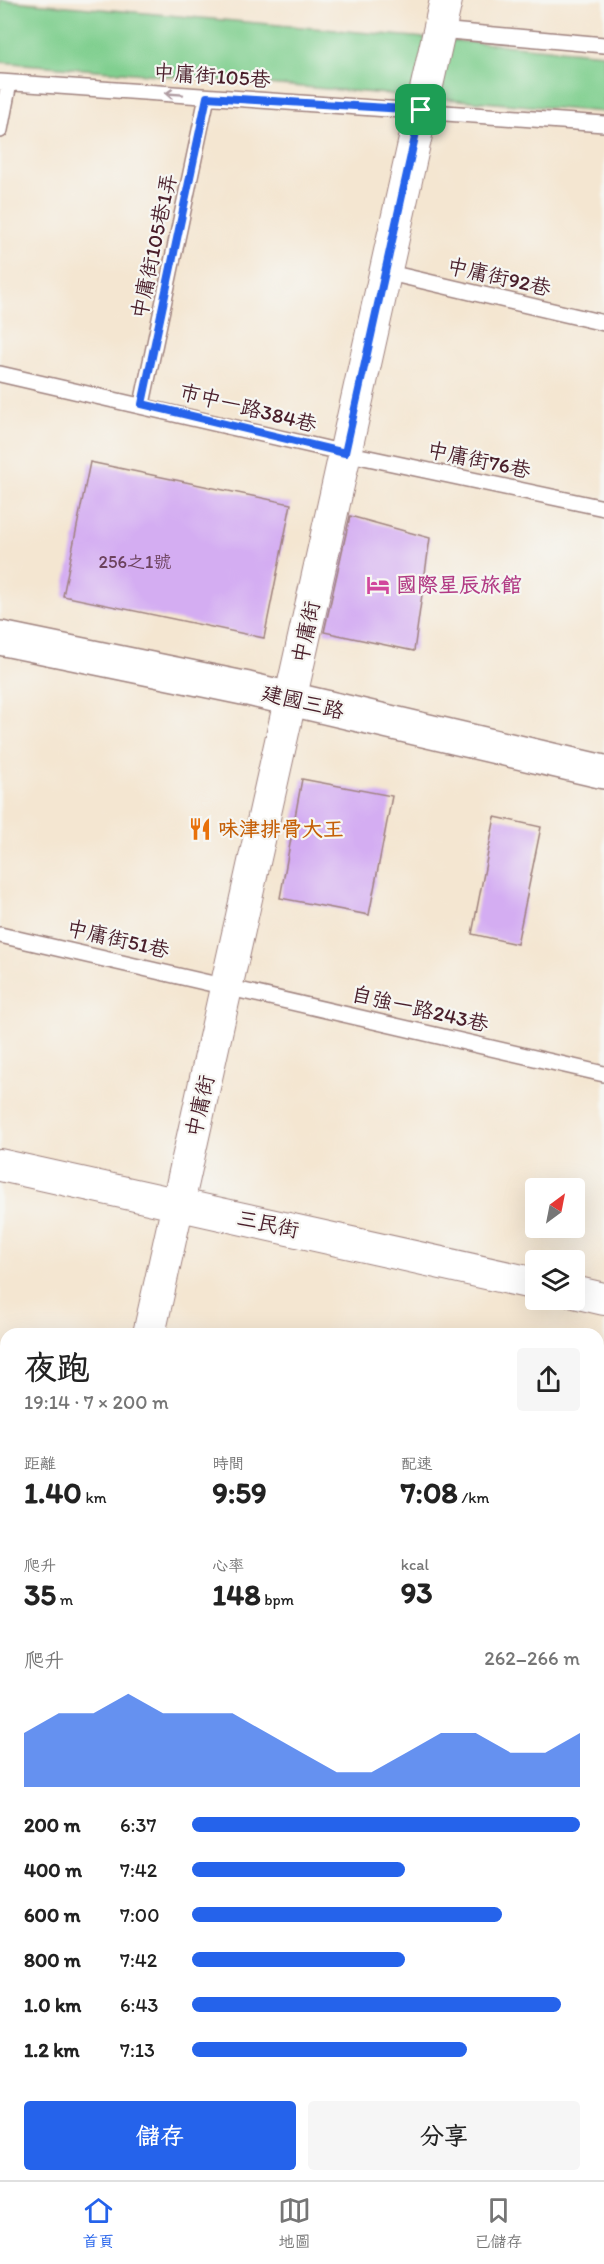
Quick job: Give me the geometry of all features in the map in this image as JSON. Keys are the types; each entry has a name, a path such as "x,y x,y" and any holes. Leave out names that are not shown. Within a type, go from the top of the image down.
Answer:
{"street":[{"name":"中庸街","path":"150,1328 446,0"},
{"name":"建國三路","path":"0,638 290,700 604,772"},
{"name":"三民街","path":"0,1165 525,1282"},
{"path":"585,1295 604,1299"}],"lane":[{"path":"439,30 604,45"},
{"path":"0,130 5,83"},
{"name":"中庸街105巷","path":"5,83 604,124"},
{"name":"中庸街105巷1弄","path":"142,404 207,97"},
{"name":"中庸街92巷","path":"385,272 604,323"},
{"name":"市中一路384巷","path":"0,374 142,404 345,453"},
{"name":"中庸街76巷","path":"345,453 604,508"},
{"name":"中庸街51巷","path":"0,934 226,985"},
{"name":"自強一路243巷","path":"226,985 604,1074"}],"green space":[{"path":"0,0 604,54 604,112 0,62"}],"building":[{"path":"90,462 291,504 264,638 63,596"},
{"name":"國際星辰旅館","path":"350,516 430,538 414,651 324,632"},
{"path":"302,779 392,796 369,915 280,898"},
{"path":"495,817 541,827 517,944 472,934"}],"place":[{"name":"國際星辰旅館","path":"378,585"},
{"name":"味津排骨大王","path":"200,829"}],"route":[{"path":"207,97 421,110 345,453 142,404 207,97"}]}
